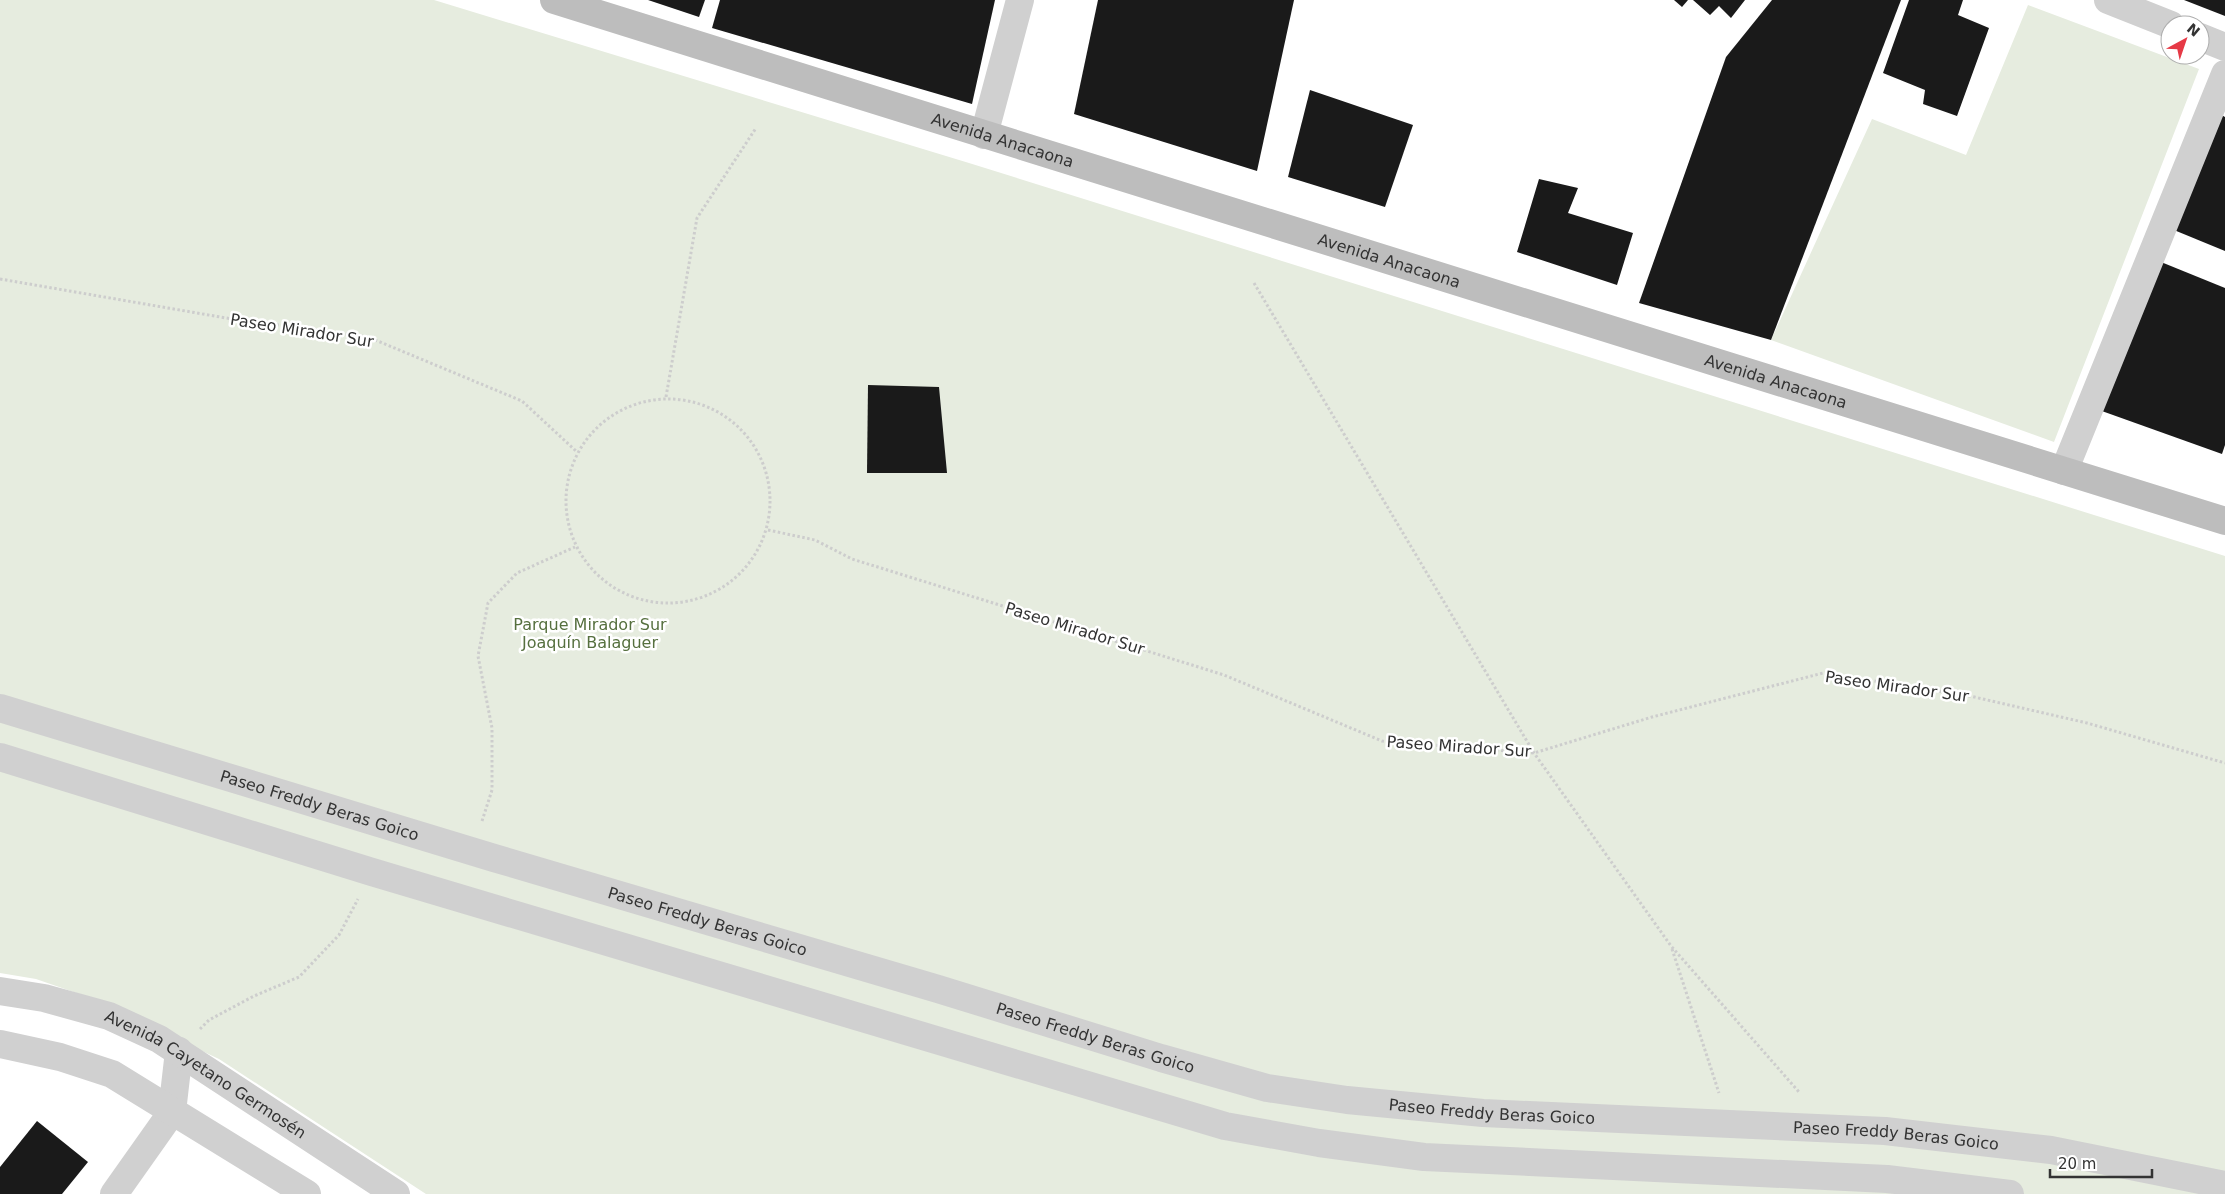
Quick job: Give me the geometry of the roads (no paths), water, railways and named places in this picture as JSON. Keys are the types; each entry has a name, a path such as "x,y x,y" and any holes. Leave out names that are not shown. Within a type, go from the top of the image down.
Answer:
{"main road":[{"name":"Avenida Anacaona","path":"554,0 2225,521"}],"street":[{"path":"984,135 1020,0"},
{"path":"2108,0 2160,21"},
{"path":"2210,41 2225,47"},
{"path":"2064,471 2225,74"},
{"name":"Paseo Freddy Beras Goico","path":"0,708 494,858 938,989 1161,1058 1268,1088 1347,1100 1482,1113 1885,1131 2051,1150 2225,1185"},
{"path":"0,757 372,872 1224,1126 1319,1143 1424,1157 1886,1179 2010,1194"},
{"name":"Avenida Cayetano Germosén","path":"0,991 44,998 109,1016 179,1051 298,1132 396,1194"},
{"path":"0,1044 60,1057 112,1074 307,1194"},
{"path":"114,1194 172,1112 179,1051"}],"park label":[{"name":"Parque Mirador Sur Joaquín Balaguer","path":"590,633"}]}
